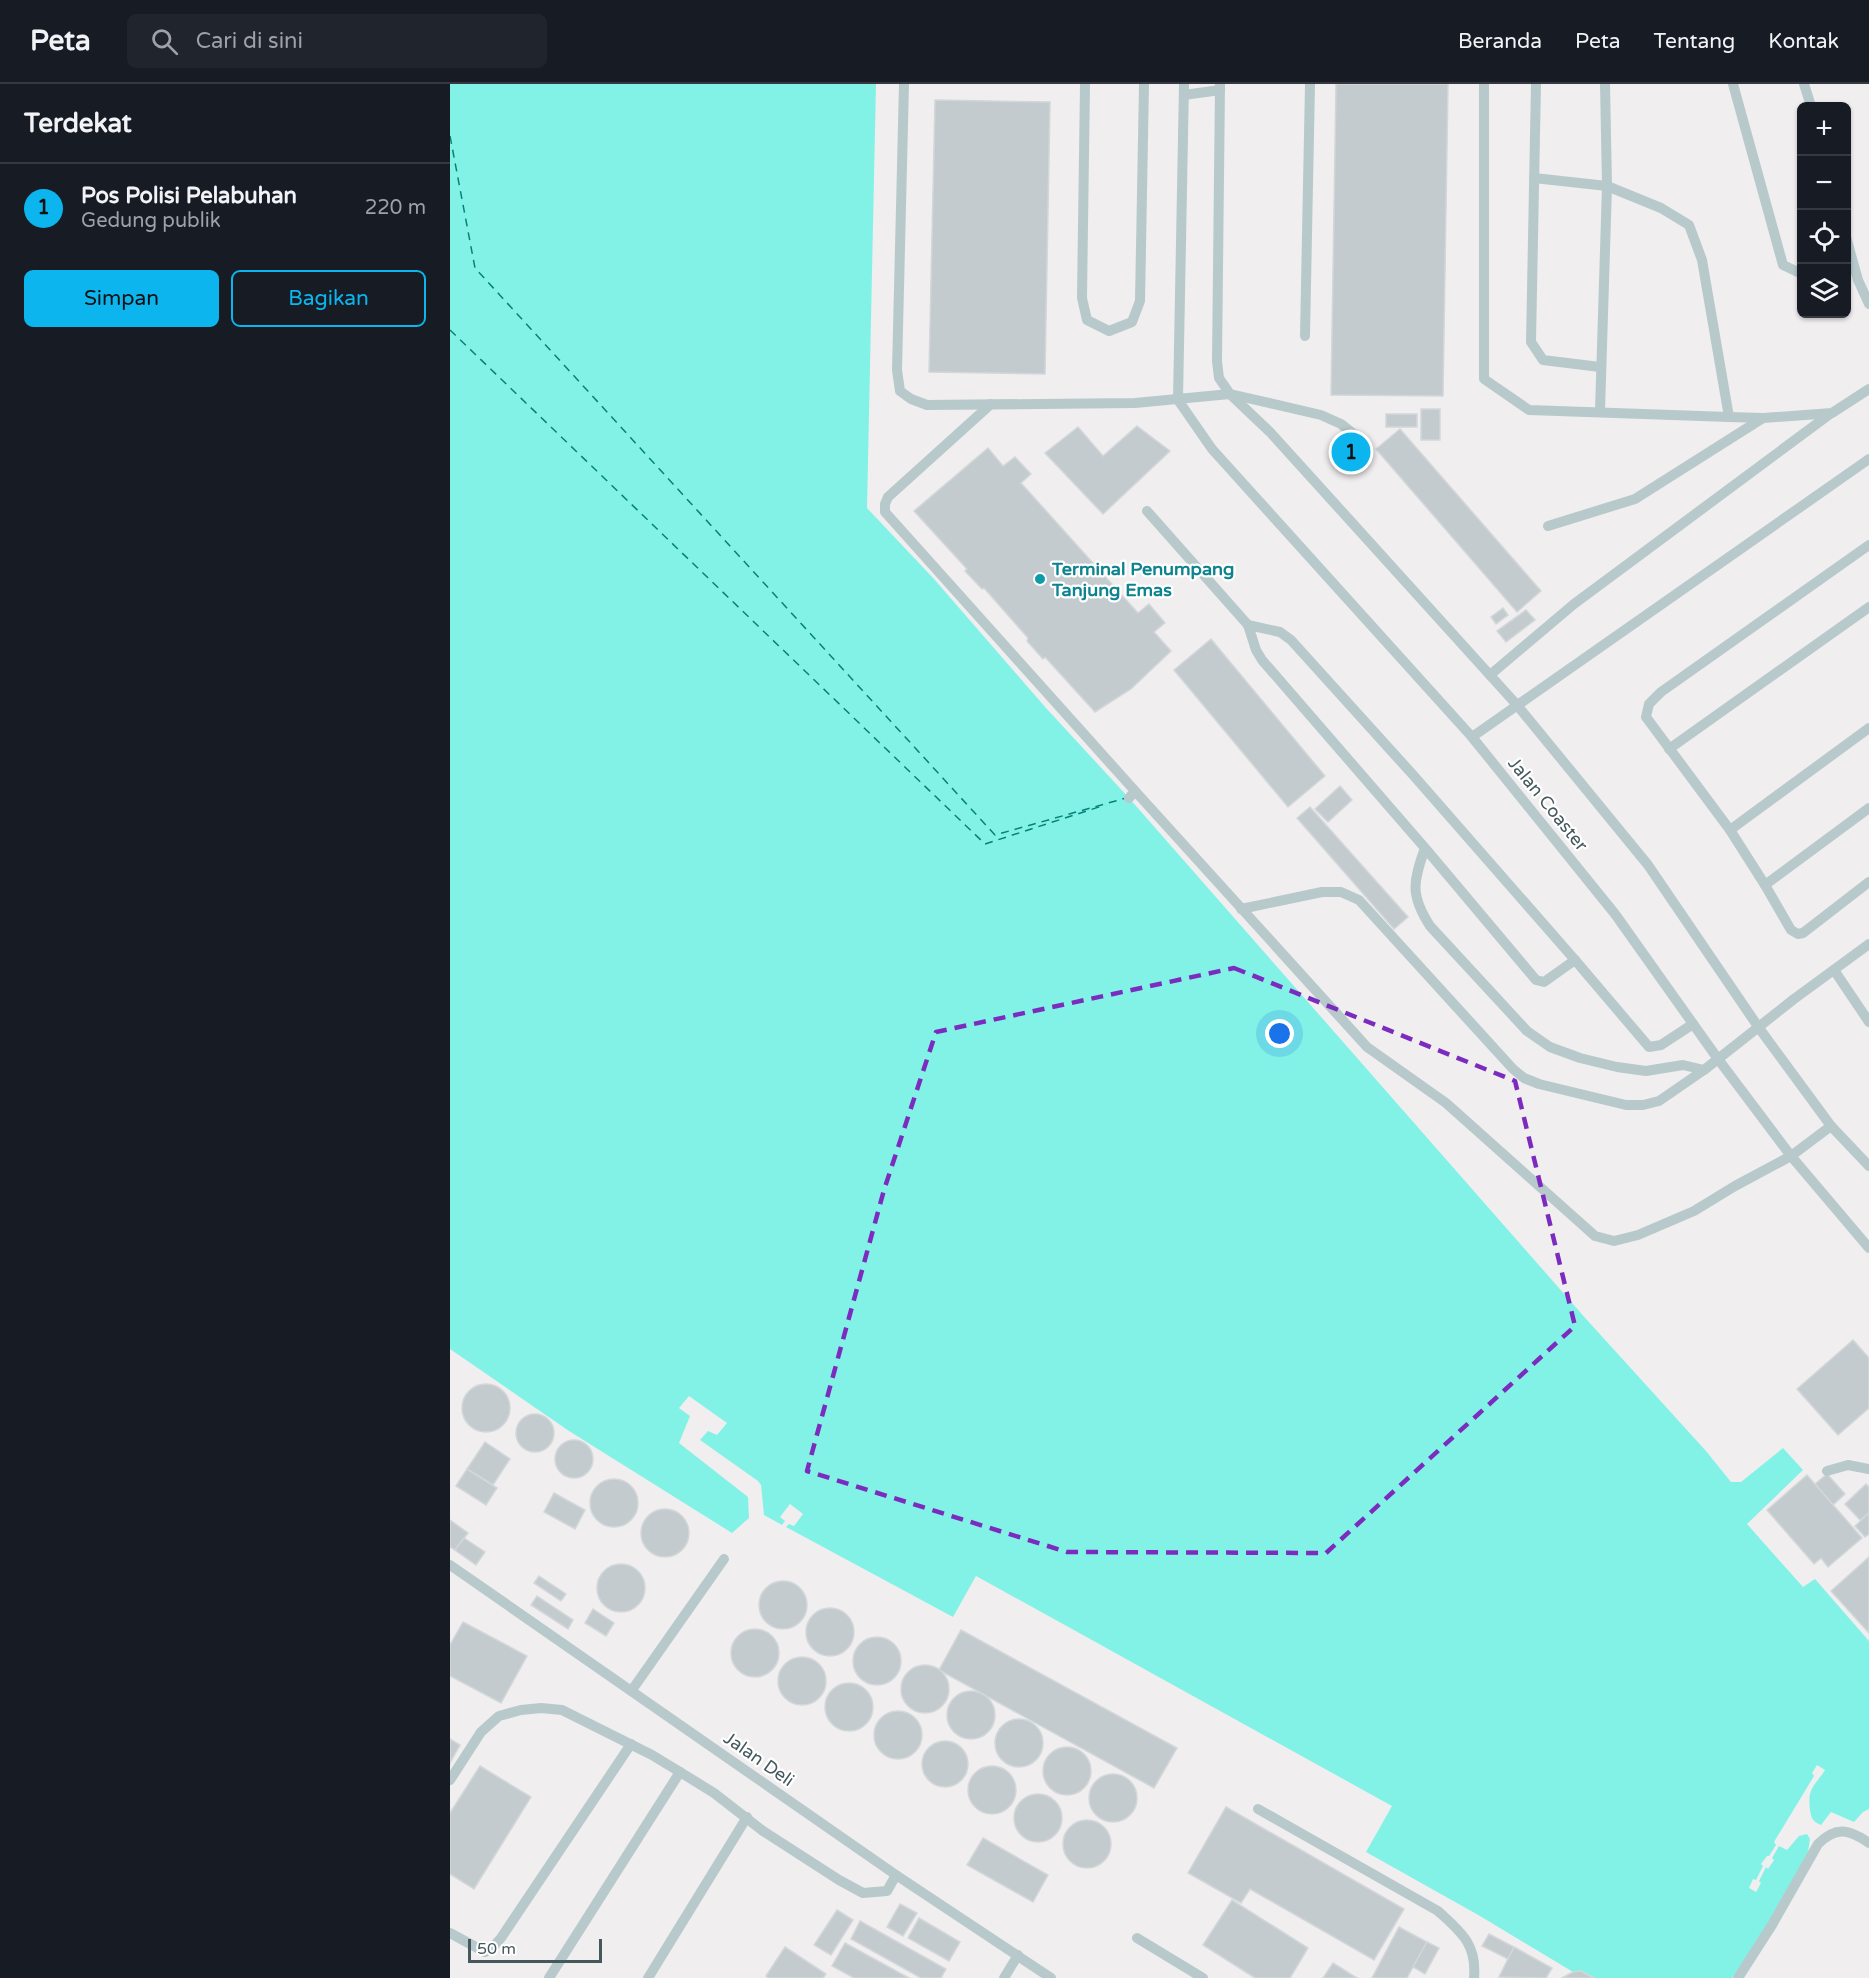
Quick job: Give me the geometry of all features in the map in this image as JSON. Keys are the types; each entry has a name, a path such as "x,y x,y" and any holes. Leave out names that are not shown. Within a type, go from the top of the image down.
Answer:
{"lane":[{"path":"904,84 897,370 900,391 911,399 927,405 1135,403 1230,394 1321,415 1341,424 1367,445"},
{"path":"1085,84 1082,298 1087,320 1109,331 1132,322 1140,301 1144,84"},
{"path":"1305,336 1310,84"},
{"path":"1484,84 1484,379 1529,410 1763,418 1832,413"},
{"path":"1536,84 1532,342 1543,360 1600,367"},
{"path":"1600,411 1607,186 1605,84"},
{"path":"1733,84 1783,265 1797,272"},
{"path":"1804,84 1810,102"},
{"path":"1178,400 1184,89 1220,87 1217,361 1220,378 1230,394 1270,432 1517,705 1648,865 1760,1028 1831,1126 1869,1166"},
{"path":"1534,178 1607,186 1661,208 1689,225 1702,260 1729,417"},
{"path":"1851,255 1858,280 1869,304"},
{"path":"1851,279 1858,280"},
{"path":"1490,675 1574,604 1832,413 1869,389"},
{"name":"Jalan Coaster","path":"1178,400 1220,458 1472,737 1615,915 1791,1156 1869,1248"},
{"path":"990,404 888,497 885,512 1132,794 1367,1047 1446,1103 1595,1236 1614,1241 1638,1235 1694,1210 1791,1156 1831,1126"},
{"path":"1548,526 1635,499 1763,418"},
{"path":"1472,737 1869,459"},
{"path":"1147,511 1248,625 1256,650 1262,660 1536,980 1544,982 1575,960"},
{"path":"1869,545 1660,692 1649,704 1647,717 1730,831 1791,930 1798,934 1803,933 1869,882"},
{"path":"1669,748 1869,607"},
{"path":"1248,625 1280,632 1291,640 1414,776 1649,1047 1660,1045 1693,1024"},
{"path":"1730,831 1869,728"},
{"path":"1765,885 1869,808"},
{"path":"1425,848 1416,880 1419,909 1430,926 1527,1031 1550,1047 1580,1058 1617,1067 1646,1071 1683,1065 1704,1070"},
{"path":"1241,909 1322,892 1341,892 1359,900 1513,1069 1524,1078 1539,1084 1626,1105 1643,1105 1659,1101 1704,1070 1794,999 1869,945"},
{"path":"1834,970 1869,1022"},
{"path":"1827,1471 1848,1465 1869,1469"},
{"path":"632,1690 724,1560"},
{"name":"Jalan Deli","path":"450,1565 896,1875 1051,1978"},
{"path":"450,1780 481,1732 500,1716 542,1707 562,1710 631,1744 680,1772 747,1817 763,1831 863,1893 887,1891 896,1875"},
{"path":"450,1933 485,1952 491,1949 501,1938 631,1744"},
{"path":"549,1978 680,1772"},
{"path":"1258,1809 1438,1911 1464,1934 1475,1963 1474,1978"},
{"path":"648,1978 747,1817"},
{"path":"1738,1978 1772,1925 1818,1844 1826,1835 1837,1831 1858,1835 1869,1843"},
{"path":"1137,1938 1203,1978"},
{"path":"1004,1978 1018,1955"}],"highlighted area":[{"path":"1234,968 1515,1081 1575,1326 1326,1553 1067,1552 807,1471 884,1190 936,1032"}],"water":[{"path":"450,84 876,84 867,508 934,579 1046,708 1129,798 1731,1482 1741,1482 1783,1448 1803,1470 1747,1524 1803,1587 1815,1579 1869,1641 1869,1809 1854,1822 1831,1812 1821,1825 1814,1821 1810,1813 1811,1791 1825,1770 1817,1765 1812,1773 1814,1776 1774,1842 1776,1845 1761,1864 1763,1866 1756,1880 1753,1879 1749,1888 1756,1892 1766,1867 1768,1869 1774,1860 1772,1858 1779,1846 1787,1850 1799,1836 1807,1834 1810,1839 1808,1852 1762,1934 1732,1978 1583,1978 1480,1916 1366,1852 1392,1806 976,1576 953,1617 786,1527 789,1524 794,1526 803,1514 790,1504 780,1517 785,1521 782,1525 764,1515 761,1485 758,1481 700,1440 708,1431 717,1435 727,1423 689,1396 679,1408 690,1416 679,1443 748,1497 749,1518 732,1533 569,1431 450,1349"}],"building":[{"path":"1336,84 1448,84 1443,396 1331,395"},
{"path":"935,100 1050,102 1045,374 929,372"},
{"path":"1421,409 1440,409 1440,440 1421,440"},
{"path":"1386,414 1417,414 1417,427 1386,427"},
{"path":"1137,426 1170,451 1103,514 1045,453 1078,427 1103,456"},
{"path":"1400,429 1541,591 1517,612 1376,449"},
{"path":"1343,442 1364,448 1359,463 1338,456"},
{"name":"Terminal Penumpang Tanjung Emas","path":"988,448 1003,466 1015,457 1031,474 1021,483 1138,613 1149,604 1165,623 1154,632 1171,651 1131,689 1095,712 1045,657 1043,659 1027,641 1028,638 984,588 982,589 965,571 967,569 914,511"},
{"path":"1503,608 1508,615 1496,624 1491,617"},
{"path":"1526,610 1535,620 1506,642 1497,631"},
{"path":"1211,639 1325,776 1288,807 1174,670"},
{"path":"1340,786 1352,800 1328,822 1315,809"},
{"path":"1310,807 1408,917 1394,929 1297,818"},
{"path":"1853,1340 1869,1358 1869,1408 1838,1435 1797,1389"},
{"path":"486,1384 503,1391 510,1408 503,1425 486,1432 469,1425 462,1408 469,1391"},
{"path":"535,1414 548,1420 554,1433 548,1446 535,1452 522,1446 516,1433 522,1420"},
{"path":"574,1440 587,1446 593,1459 587,1472 574,1478 561,1472 555,1459 561,1446"},
{"path":"485,1442 510,1459 493,1485 467,1469"},
{"path":"467,1469 497,1488 486,1505 456,1486"},
{"path":"1827,1474 1845,1494 1833,1505 1815,1484"},
{"path":"1807,1475 1862,1538 1828,1567 1821,1558 1814,1564 1767,1510"},
{"path":"614,1479 631,1486 638,1503 631,1520 614,1527 597,1520 590,1503 597,1486"},
{"path":"1866,1484 1869,1487 1869,1513 1860,1520 1845,1504"},
{"path":"554,1493 585,1510 575,1529 544,1512"},
{"path":"665,1509 682,1516 689,1533 682,1550 665,1557 648,1550 641,1533 648,1516"},
{"path":"1869,1513 1869,1534 1865,1537 1855,1526"},
{"path":"450,1520 468,1533 455,1550 450,1547"},
{"path":"464,1538 485,1552 476,1565 455,1550"},
{"path":"1869,1557 1869,1633 1831,1591"},
{"path":"621,1564 638,1571 645,1588 638,1605 621,1612 604,1605 597,1588 604,1571"},
{"path":"539,1576 566,1594 561,1601 534,1583"},
{"path":"783,1581 800,1588 807,1605 800,1622 783,1629 766,1622 759,1605 766,1588"},
{"path":"537,1596 573,1620 568,1629 531,1605"},
{"path":"830,1608 847,1615 854,1632 847,1649 830,1656 813,1649 806,1632 813,1615"},
{"path":"593,1609 614,1623 606,1636 585,1623"},
{"path":"463,1622 527,1656 501,1703 450,1676 450,1645"},
{"path":"755,1629 772,1636 779,1653 772,1670 755,1677 738,1670 731,1653 738,1636"},
{"path":"961,1630 1177,1748 1154,1788 939,1670"},
{"path":"877,1637 894,1644 901,1661 894,1678 877,1685 860,1678 853,1661 860,1644"},
{"path":"802,1657 819,1664 826,1681 819,1698 802,1705 785,1698 778,1681 785,1664"},
{"path":"925,1665 942,1672 949,1689 942,1706 925,1713 908,1706 901,1689 908,1672"},
{"path":"849,1683 866,1690 873,1707 866,1724 849,1731 832,1724 825,1707 832,1690"},
{"path":"971,1691 988,1698 995,1715 988,1732 971,1739 954,1732 947,1715 954,1698"},
{"path":"898,1711 915,1718 922,1735 915,1752 898,1759 881,1752 874,1735 881,1718"},
{"path":"1019,1719 1036,1726 1043,1743 1036,1760 1019,1767 1002,1760 995,1743 1002,1726"},
{"path":"450,1739 460,1745 450,1763"},
{"path":"950,1741 962,1747 967,1755 967,1773 962,1781 954,1786 940,1787 932,1784 925,1777 922,1759 925,1751 932,1744"},
{"path":"1067,1747 1084,1754 1091,1771 1084,1788 1067,1795 1050,1788 1043,1771 1050,1754"},
{"path":"480,1766 531,1797 474,1889 450,1874 450,1813"},
{"path":"992,1766 1009,1773 1016,1790 1009,1807 992,1814 975,1807 968,1790 975,1773"},
{"path":"1113,1774 1130,1781 1137,1798 1130,1815 1113,1822 1096,1815 1089,1798 1096,1781"},
{"path":"1038,1794 1055,1801 1062,1818 1055,1835 1038,1842 1021,1835 1014,1818 1021,1801"},
{"path":"1226,1807 1404,1909 1374,1960 1250,1889 1241,1903 1188,1873"},
{"path":"1087,1820 1104,1827 1111,1844 1104,1861 1087,1868 1070,1861 1063,1844 1070,1827"},
{"path":"983,1838 1048,1875 1033,1902 967,1865"},
{"path":"1232,1900 1308,1948 1290,1978 1255,1978 1203,1945"},
{"path":"900,1904 917,1913 903,1936 887,1927"},
{"path":"837,1910 853,1920 831,1955 814,1945"},
{"path":"919,1918 960,1942 949,1961 908,1938"},
{"path":"860,1921 946,1969 941,1978 921,1978 851,1939"},
{"path":"1399,1927 1427,1942 1407,1978 1372,1978"},
{"path":"1489,1934 1514,1947 1508,1959 1482,1946"},
{"path":"1427,1942 1439,1948 1425,1974 1413,1967"},
{"path":"845,1943 909,1978 854,1978 832,1966"},
{"path":"785,1947 826,1974 823,1978 768,1978 766,1976"},
{"path":"1514,1947 1552,1968 1546,1978 1499,1977"},
{"path":"1333,1963 1357,1978 1323,1978"},
{"path":"1581,1971 1594,1978 1562,1978 1573,1972"}],"ferry route":[{"path":"450,136 475,268 995,835 1126,798"},
{"path":"450,330 985,844 1105,805"}],"place":[{"name":"Pos Polisi Pelabuhan","path":"1351,452"},
{"name":"Terminal Penumpang Tanjung Emas","path":"1040,579"}]}
